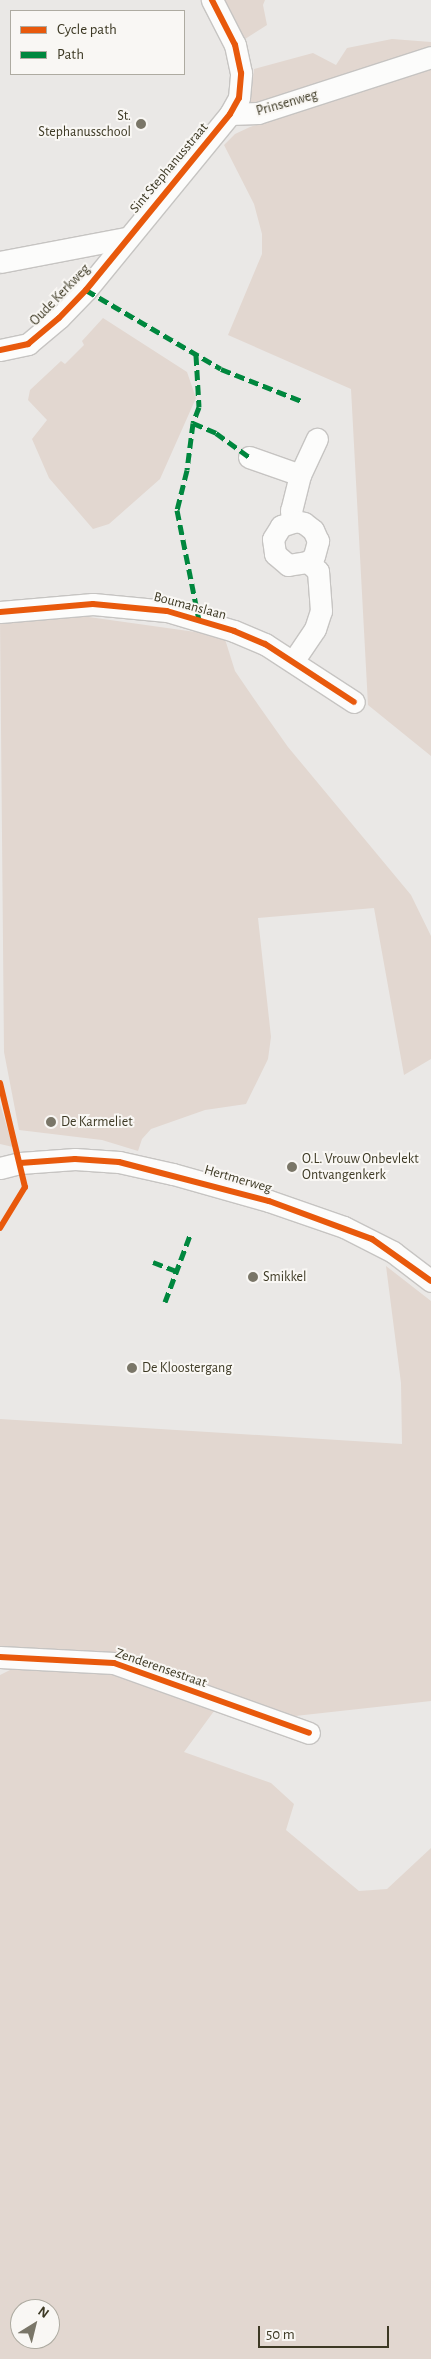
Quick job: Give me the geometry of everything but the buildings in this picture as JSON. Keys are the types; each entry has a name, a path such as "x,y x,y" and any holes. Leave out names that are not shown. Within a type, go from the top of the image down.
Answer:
{"street":[{"name":"Prinsenweg","path":"212,0 235,45 241,73 239,98 230,114"},
{"name":"Prinsenweg","path":"230,114 258,113 431,57"},
{"name":"Sint Stephanusstraat","path":"126,238 230,114"},
{"path":"0,262 126,238"},
{"name":"Oude Kerkweg","path":"0,350 17,348 36,339 86,290 126,238"},
{"path":"292,522 291,510 300,475 317,439"},
{"path":"249,456 300,475"},
{"path":"292,522 304,523 317,537 317,549 308,562 288,565 275,554 272,547 275,532 292,522"},
{"path":"294,660 316,629 322,611 318,571 308,562"},
{"name":"Boumanslaan","path":"0,612 93,604 142,607 234,631 294,660 354,702"},
{"name":"Hertmerweg","path":"0,1168 20,1163 75,1159 119,1162 173,1174 331,1221 372,1239 428,1272"},
{"name":"Zenderensestraat","path":"0,1656 114,1663 309,1733"}],"shaded area":[{"path":"222,0 265,0 263,5 267,25 245,39"},
{"path":"392,39 431,42 431,49 250,105 254,69 313,53 336,65 347,48"},
{"path":"431,68 431,756 368,705 351,389 228,335 262,254 262,234 254,204 224,145 235,134 250,127"},
{"path":"103,318 187,372 196,398 160,479 109,524 93,529 49,478 32,439 47,420 28,400 30,390 61,361 65,364 84,345 82,341"},
{"path":"46,611 224,636 235,671 288,747 411,895 431,936 431,1059 404,1075 374,908 258,918 271,1037 268,1059 246,1104 205,1110 151,1129 142,1139 138,1151 102,1140 19,1130 4,1052 0,619"},
{"path":"0,1104 13,1147 0,1144"},
{"path":"386,1266 431,1301 431,1701 286,1717 117,1657 0,1649 0,1419 402,1444 401,1383"},
{"path":"20,1665 104,1667 217,1707 184,1752 271,1783 294,1804 286,1830 359,1891 387,1889 431,1848 431,2359 0,2359 0,1675"}],"marked path":[{"path":"86,290 221,369 304,402"},
{"path":"196,355 199,407 193,423 187,470 177,510 199,620"},
{"path":"193,423 216,433 249,457"},
{"path":"165,1302 190,1235"},
{"path":"153,1262 176,1271"}],"cycle path":[{"path":"0,350 28,344 59,318 86,290 230,114 239,98 241,73 235,45 212,0"},
{"path":"0,612 93,604 167,611 234,631 265,644 354,702"},
{"path":"0,1083 25,1187 0,1228"},
{"path":"20,1163 75,1159 119,1162 269,1201 372,1239 431,1281"},
{"path":"0,1657 114,1663 309,1733"}],"place":[{"name":"St. Stephanusschool","path":"141,124"},
{"name":"De Karmeliet","path":"51,1122"},
{"name":"O.L. Vrouw Onbevlekt Ontvangenkerk","path":"292,1167"},
{"name":"Smikkel","path":"253,1277"},
{"name":"De Kloostergang","path":"132,1368"}]}
